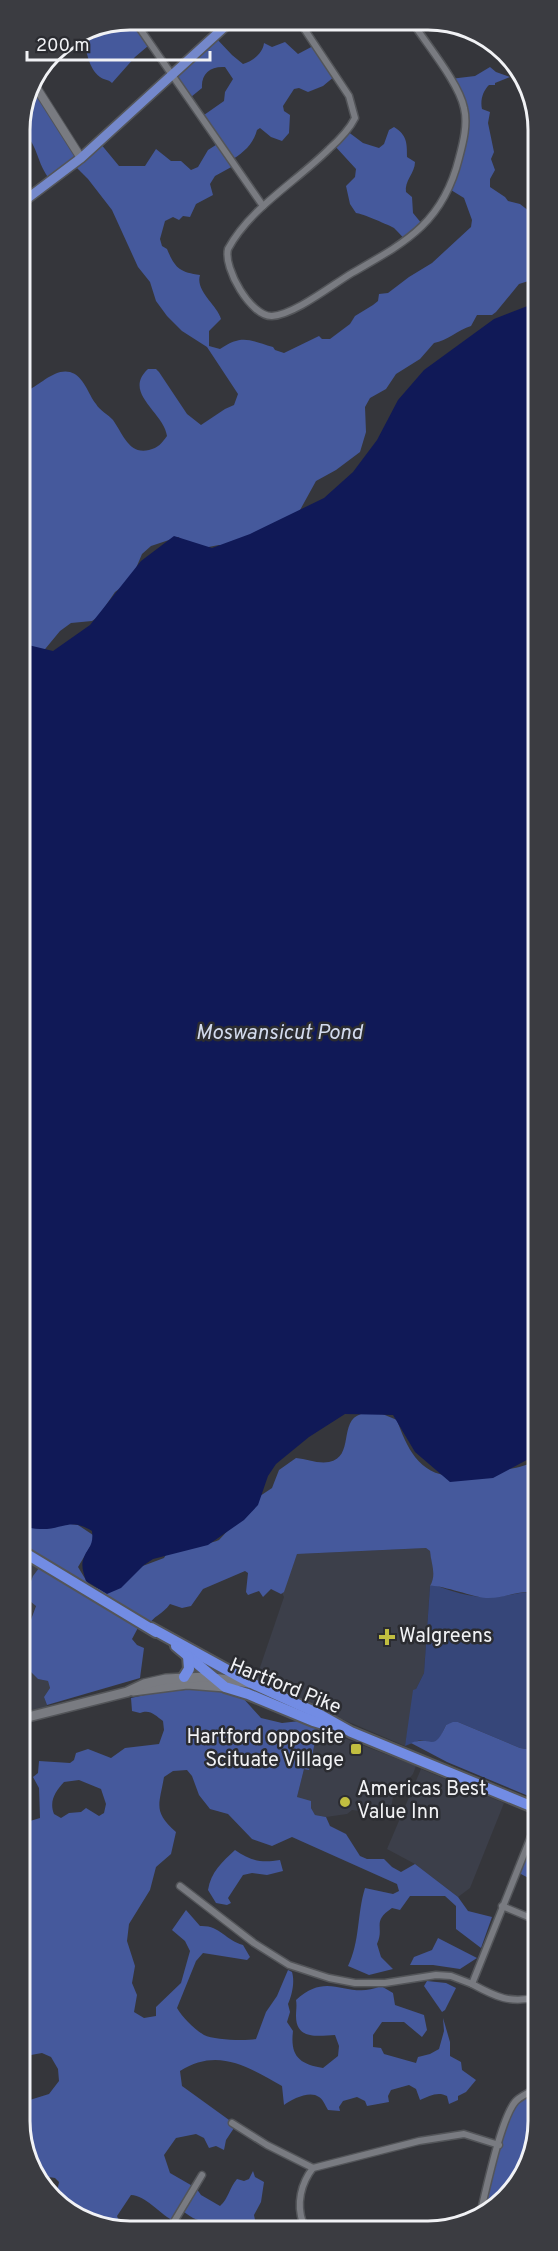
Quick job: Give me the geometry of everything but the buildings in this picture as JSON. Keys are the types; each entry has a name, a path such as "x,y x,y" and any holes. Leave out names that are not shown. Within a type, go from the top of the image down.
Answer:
{"highway":[{"name":"Hartford Pike","path":"30,1556 151,1628 251,1683 351,1732"},
{"name":"Hartford Pike","path":"151,1628 225,1687 313,1721 351,1732 528,1805"},
{"path":"184,1677 189,1669 188,1656"}],"main road":[{"path":"30,196 81,158 221,30"},
{"path":"127,1692 144,1683 184,1677 251,1683"},
{"path":"30,1716 127,1692 187,1684 225,1687"}],"street":[{"path":"141,30 263,206"},
{"path":"305,30 349,96 355,118 343,135 263,206 232,241 226,255 229,267 250,304 260,313 270,316 280,315 300,305 397,247 434,215 448,193 456,172 465,128 464,108 455,87 417,30"},
{"path":"38,91 81,158"},
{"path":"472,1984 528,1843"},
{"path":"180,1886 254,1943 289,1965 329,1978 355,1983 385,1983 436,1975 451,1976 494,1996 513,2001 528,1998"},
{"path":"502,1906 528,1917"},
{"path":"483,2204 513,2104 528,2092"},
{"path":"232,2122 267,2145 313,2168 419,2141 464,2134 499,2145"},
{"path":"303,2221 299,2203 303,2186 313,2168"},
{"path":"174,2221 202,2175"}],"shaded area":[{"path":"137,30 148,46 112,83 96,73 88,59 84,41 98,35"},
{"path":"215,37 243,64 257,56 264,43 272,47 285,42 298,54 315,45 335,76 323,86 308,92 299,88 294,89 283,106 284,111 290,115 289,133 282,141 271,137 260,128 257,130 248,147 233,159 235,165 215,176 210,184 213,195 196,204 190,217 183,216 179,220 173,217 165,221 160,239 162,246 167,249 179,268 200,275 199,281 203,292 221,319 209,331 209,346 220,349 234,341 246,340 273,347 284,353 319,336 322,339 330,339 350,324 355,316 378,301 379,294 388,293 432,263 471,227 472,220 464,198 451,190 465,110 450,79 475,76 490,67 510,77 495,85 489,85 482,99 482,109 490,112 488,123 494,152 491,159 495,170 490,179 490,187 508,201 520,204 528,210 528,281 519,284 492,315 477,315 471,326 434,343 420,359 396,374 386,389 370,398 365,407 366,432 360,452 336,470 316,481 294,521 251,546 219,545 198,549 178,537 151,546 142,554 131,580 115,592 98,617 92,621 71,623 60,631 41,654 30,652 30,389 59,372 75,374 98,406 113,420 127,442 142,451 157,447 167,436 164,427 142,394 141,378 148,369 156,369 159,372 187,414 201,425 234,405 238,394 207,347 182,331 156,301 150,282 138,267 112,210 88,179 74,165 51,181 30,140 30,123 37,93 81,157 100,143 119,166 145,166 156,149 171,161 181,161 191,170 198,167 208,150 219,143 204,115 224,101 225,92 233,79 225,67 215,68 205,75 202,88 191,97 172,75"},
{"path":"394,127 402,133 407,148 407,157 415,162 406,192 412,197 413,213 422,224 405,240 394,228 356,213 350,204 346,186 355,177 356,169 334,145 347,131 363,143 379,148 384,144 389,130"},
{"path":"380,1413 397,1420 410,1449 422,1465 441,1474 462,1476 511,1469 528,1464 528,1592 486,1598 430,1586 433,1569 430,1551 426,1548 297,1554 284,1592 281,1594 271,1589 263,1597 259,1591 248,1595 246,1592 248,1573 245,1571 203,1589 191,1606 182,1608 170,1604 147,1627 140,1624 132,1639 144,1648 140,1678 47,1705 44,1697 50,1688 48,1681 38,1679 30,1671 30,1622 36,1606 30,1601 30,1584 42,1564 30,1557 30,1528 57,1522 78,1525 96,1537 78,1567 89,1585 107,1592 132,1570 164,1558 174,1549 219,1540 260,1496 272,1488 279,1470 296,1458 317,1462 337,1459 342,1453 350,1424 361,1414"},
{"path":"426,1548 430,1551 435,1578 430,1586 424,1673 416,1689 405,1746 255,1682 284,1597 282,1593 297,1554"},
{"path":"30,1557 42,1564 36,1574 36,1605 30,1620"},
{"path":"435,1585 480,1597 528,1592 528,1749 458,1722 446,1725 439,1740 433,1743 420,1740 405,1746 413,1690 416,1689 424,1673 430,1586"},
{"path":"30,1671 38,1679 48,1681 50,1688 44,1697 50,1713 30,1718"},
{"path":"195,1689 218,1691 242,1697 261,1718 282,1723 300,1721 318,1728 309,1770 304,1769 297,1797 311,1801 311,1808 315,1815 326,1817 330,1826 346,1834 360,1856 367,1859 384,1859 401,1872 415,1864 458,1897 468,1911 492,1917 481,1948 456,1929 456,1906 445,1896 410,1896 400,1910 392,1908 380,1921 377,1944 381,1957 393,1969 369,1975 348,1966 357,1938 365,1888 393,1894 399,1891 397,1884 292,1837 272,1846 252,1839 228,1814 210,1809 199,1795 192,1776 187,1770 173,1771 164,1777 160,1802 161,1813 176,1832 171,1854 156,1867 150,1890 129,1924 127,1941 135,1966 132,1983 137,1995 134,2012 144,2018 156,2016 156,2007 181,1983 190,1951 185,1941 172,1930 186,1910 200,1926 218,1930 231,1940 243,1945 250,1957 247,1960 203,1953 196,1961 177,2008 196,2030 204,2035 229,2040 256,2039 266,2012 277,1996 288,1970 292,1972 293,1980 287,2022 293,2031 292,2040 295,2053 302,2061 323,2068 338,2056 339,2046 335,2035 309,2035 300,2029 297,2024 296,2000 318,1987 369,1990 381,1986 393,1993 395,2005 424,2015 427,2030 422,2037 404,2022 382,2022 373,2035 373,2047 381,2048 384,2054 416,2063 418,2057 439,2049 444,2031 443,2018 450,2042 450,2056 461,2062 462,2070 476,2080 466,2092 458,2096 458,2100 449,2104 447,2096 440,2094 420,2100 416,2089 409,2085 391,2090 388,2096 389,2102 367,2106 365,2101 357,2097 343,2101 339,2107 340,2111 328,2110 320,2098 311,2094 296,2098 284,2105 282,2086 257,2072 232,2062 207,2061 180,2071 182,2086 236,2125 226,2140 224,2150 216,2146 209,2148 204,2138 196,2134 176,2138 164,2155 170,2173 196,2188 201,2195 220,2206 237,2179 244,2181 249,2179 253,2171 255,2177 264,2182 261,2202 254,2215 255,2221 201,2221 180,2209 172,2220 147,2202 131,2195 117,2216 119,2220 98,2216 86,2211 59,2192 59,2182 49,2177 43,2170 35,2153 31,2134 30,2100 49,2094 59,2081 58,2069 51,2057 42,2053 30,2055 30,1821 40,1818 39,1788 33,1777 38,1773 39,1761 70,1763 74,1760 76,1753 88,1749 111,1758 125,1748 159,1744 164,1730 163,1721 150,1712 132,1711 131,1698","holes":["79,1780 101,1789 106,1804 104,1813 99,1816 86,1808 81,1812 69,1813 61,1818 54,1814 52,1805 58,1789 64,1782"]},
{"path":"458,1722 528,1749 528,1796 447,1762 411,1743 435,1741 442,1734 446,1725"},
{"path":"318,1728 416,1766 413,1774 393,1797 390,1815 352,1810 347,1814 326,1817 315,1815 311,1808 297,1797 304,1769 309,1769"},
{"path":"421,1769 504,1803 470,1888 458,1897 415,1864 387,1849"},
{"path":"235,1850 256,1860 280,1860 283,1871 267,1875 252,1873 243,1875 228,1898 231,1903 227,1905 216,1903 208,1890 209,1884 218,1868"},
{"path":"528,1855 528,1878 519,1873"},
{"path":"438,1938 477,1958 460,1969 433,1965 410,1965 414,1957 432,1950"},
{"path":"427,1981 446,1983 456,1988 442,2012 424,1986"},
{"path":"528,2094 526,2141 511,2177 499,2192 484,2203 499,2145 514,2104"}],"water":[{"name":"Moswansicut Pond","path":"528,306 528,1459 493,1478 450,1482 415,1452 393,1415 345,1414 309,1437 276,1464 268,1476 258,1505 244,1520 208,1545 153,1559 121,1588 107,1594 86,1581 83,1570 83,1560 91,1544 92,1531 72,1524 48,1529 30,1528 30,645 53,651 90,625 141,561 174,536 212,548 250,534 324,498 353,472 377,440 398,400 424,370 494,319"}],"place":[{"name":"Walgreens","path":"387,1637"},
{"name":"Hartford opposite Scituate Village","path":"356,1749"},
{"name":"Americas Best Value Inn","path":"345,1802"}]}
